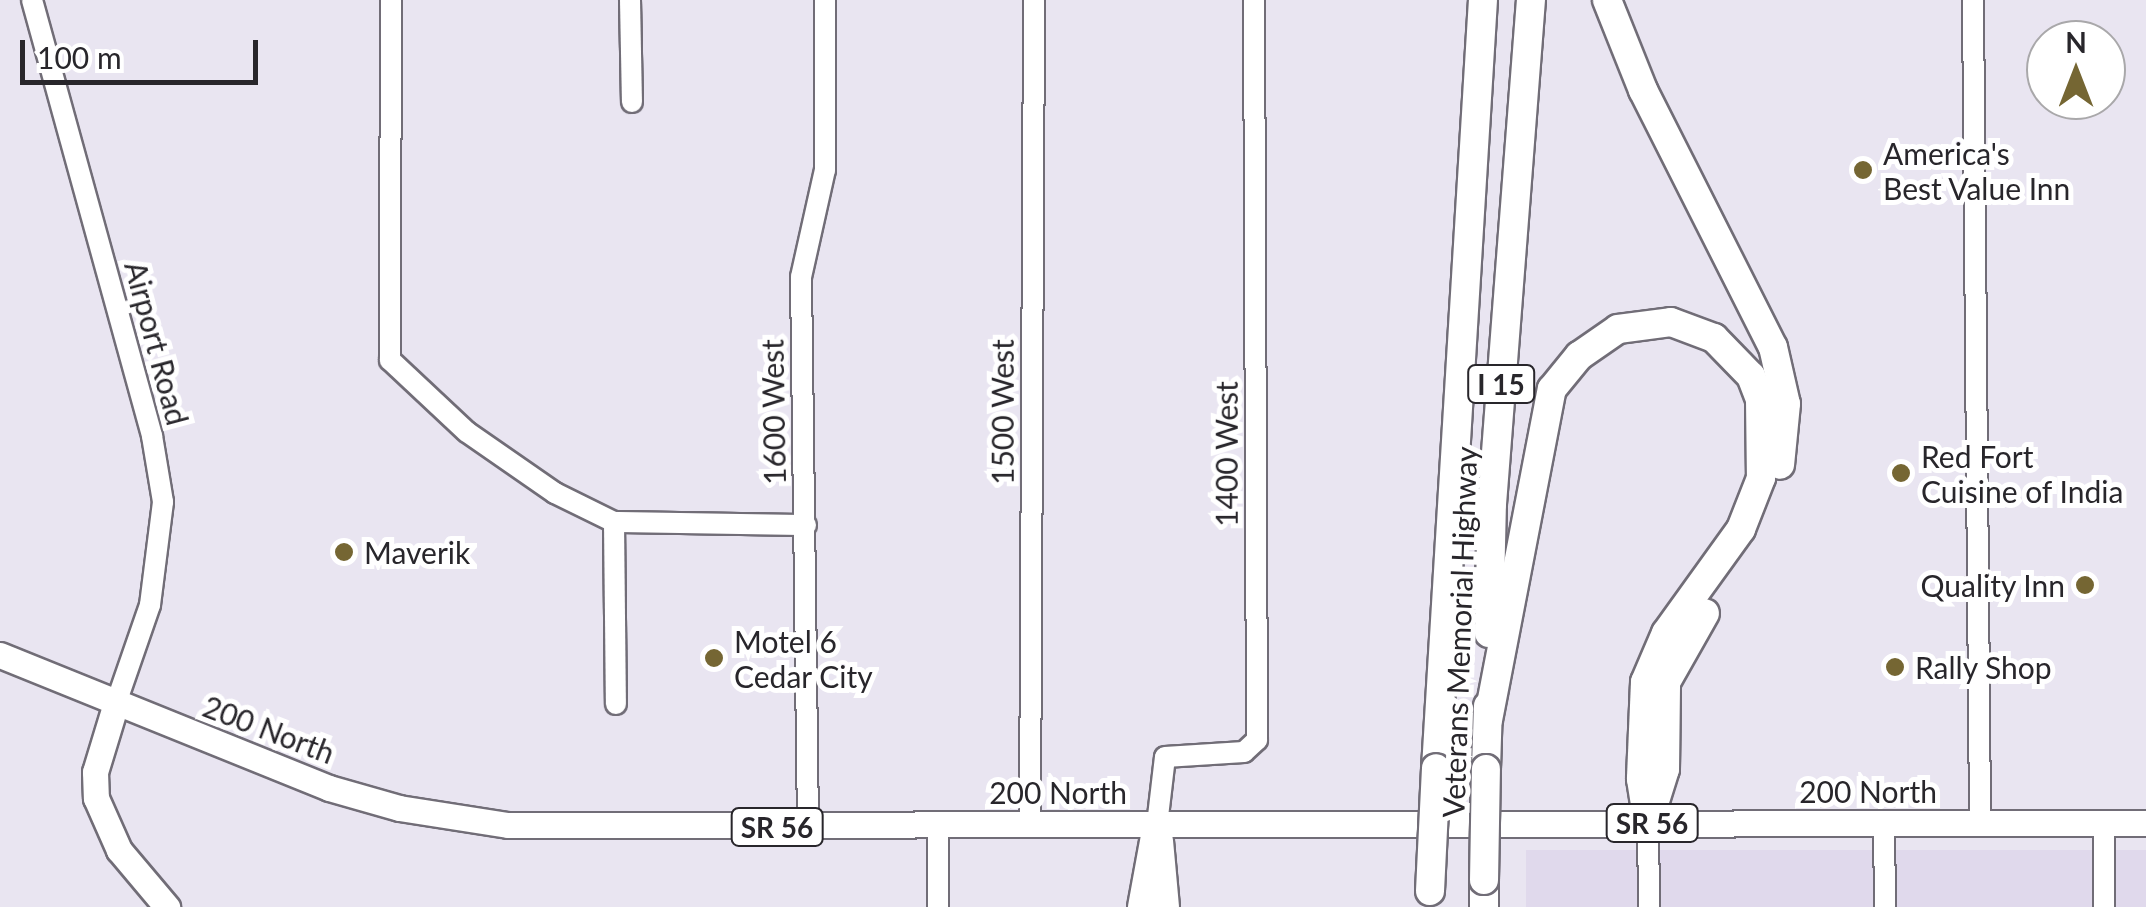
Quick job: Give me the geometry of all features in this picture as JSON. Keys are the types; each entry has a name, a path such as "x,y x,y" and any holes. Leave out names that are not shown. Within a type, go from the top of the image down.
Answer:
{"highway":[{"name":"Veterans Memorial Highway","path":"1430,899 1483,0"},
{"name":"Veterans Memorial Highway","path":"1484,894 1492,504 1530,0"},
{"path":"1607,0 1644,90 1761,314 1786,404 1777,488 1762,524 1684,641 1666,682 1665,769 1648,823"},
{"path":"1488,720 1540,424 1552,389 1579,356 1618,329 1671,322 1714,338 1751,376 1760,400 1763,465 1741,529 1666,634 1645,682 1640,779 1648,823"},
{"path":"1142,907 1157,824"},
{"path":"1157,824 1165,907"}],"main road":[{"name":"200 North","path":"0,655 329,788 453,818 589,828 2146,823"},
{"path":"116,703 95,772 96,798 118,850 167,907"}],"street":[{"name":"Airport Road","path":"32,0 152,436 163,502 150,606 116,703"},
{"path":"391,0 390,360 467,432 555,493 614,522 806,524"},
{"path":"630,0 632,102"},
{"name":"1600 West","path":"808,826 800,277 825,170 825,0"},
{"name":"1500 West","path":"1030,825 1034,0"},
{"name":"1400 West","path":"1157,824 1165,757 1244,752 1258,740 1254,0"},
{"path":"1974,0 1980,822"},
{"path":"614,522 616,704"},
{"path":"1648,823 1649,907"},
{"path":"2104,823 2104,907"},
{"path":"1884,824 1885,907"},
{"path":"938,825 938,907"}],"shaded area":[{"path":"1526,850 2146,850 2146,907 1526,907"}],"place":[{"name":"America's Best Value Inn","path":"1863,170"},
{"name":"Red Fort Cuisine of India","path":"1901,473"},
{"name":"Maverik","path":"344,552"},
{"name":"Quality Inn","path":"2085,585"},
{"name":"Motel 6 Cedar City","path":"714,658"},
{"name":"Rally Shop","path":"1895,667"}]}
